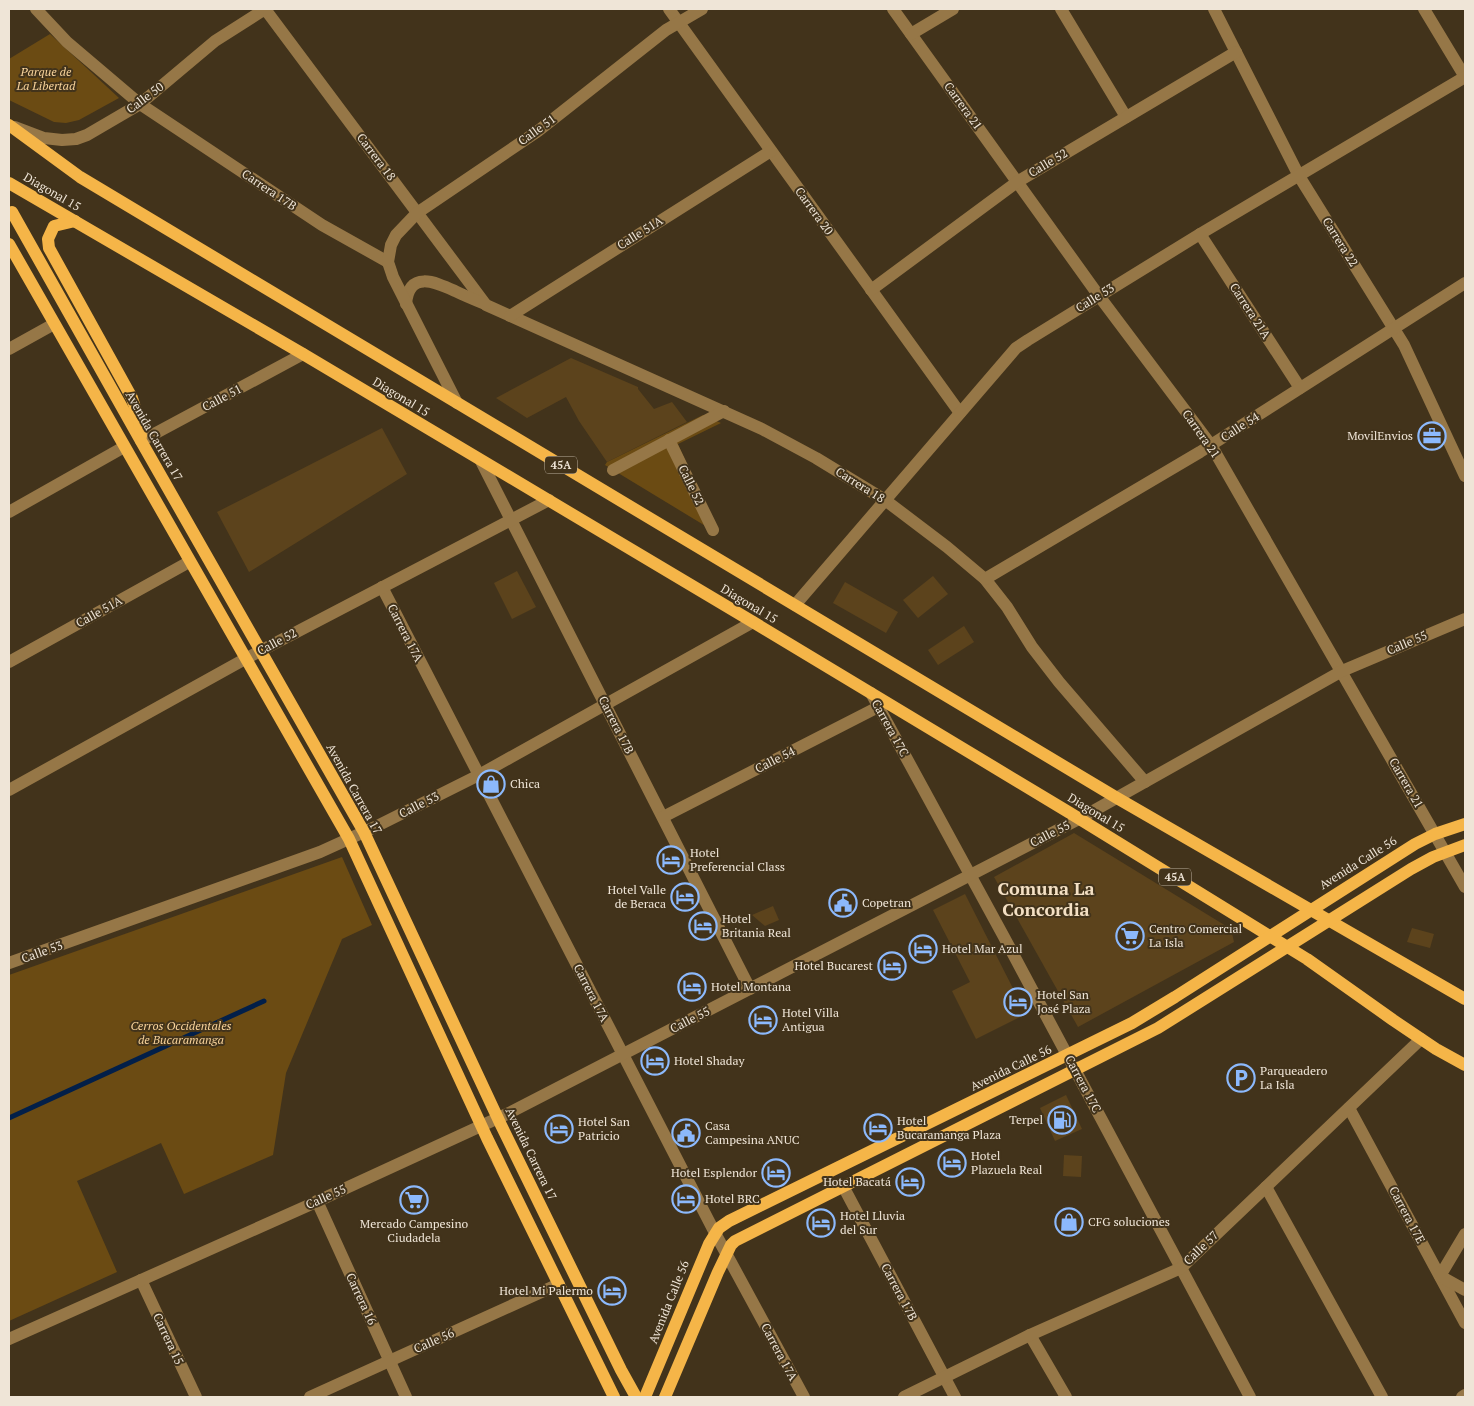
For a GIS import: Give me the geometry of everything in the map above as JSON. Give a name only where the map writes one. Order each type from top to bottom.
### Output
[{"type":"main road","name":"Diagonal 15","points":[[9,125],[80,177],[1117,798],[1465,998]]},
{"type":"main road","name":"Diagonal 15","points":[[9,183],[303,354],[871,693],[883,705],[1079,819],[1287,946],[1421,1039],[1465,1066]]},
{"type":"main road","name":"Avenida Carrera 17","points":[[12,212],[364,832],[498,1118],[636,1397]]},
{"type":"main road","points":[[75,221],[54,226],[48,238],[49,248],[132,398],[139,420],[141,441]]},
{"type":"main road","points":[[9,244],[349,839],[481,1126],[614,1397]]},
{"type":"main road","name":"Avenida Calle 56","points":[[645,1397],[704,1252],[719,1228],[729,1221],[1068,1055],[1151,1012],[1415,844],[1435,834],[1465,824]]},
{"type":"main road","points":[[665,1397],[726,1254],[731,1245],[741,1237],[1158,1028],[1411,869],[1445,852],[1465,845]]},
{"type":"street","name":"Carrera 17B","points":[[36,9],[67,42],[140,104],[322,225],[388,262]]},
{"type":"street","name":"Calle 50","points":[[9,125],[44,138],[62,140],[76,139],[87,135],[140,104],[215,41],[265,9]]},
{"type":"street","name":"Carrera 18","points":[[265,9],[486,305]]},
{"type":"street","name":"Carrera 20","points":[[669,9],[960,413]]},
{"type":"street","name":"Calle 51","points":[[388,262],[391,245],[396,235],[417,213],[538,131],[650,42],[678,22],[702,9]]},
{"type":"street","name":"Carrera 21","points":[[892,9],[1210,446],[1342,671],[1465,887]]},
{"type":"street","points":[[911,34],[954,9]]},
{"type":"street","points":[[1061,9],[1126,117]]},
{"type":"street","name":"Carrera 22","points":[[1214,9],[1299,176],[1411,358],[1465,476]]},
{"type":"street","points":[[1424,9],[1465,77]]},
{"type":"street","name":"Calle 52","points":[[871,290],[1017,182],[1236,52]]},
{"type":"street","name":"Calle 53","points":[[795,605],[1016,348],[1200,234],[1465,77]]},
{"type":"street","name":"Calle 51A","points":[[510,316],[771,151]]},
{"type":"street","name":"Carrera 21A","points":[[1200,234],[1300,388]]},
{"type":"street","points":[[388,262],[392,277],[457,403]]},
{"type":"street","name":"Carrera 18","points":[[406,304],[407,293],[412,286],[422,281],[433,282],[762,429],[816,458],[885,500],[947,547],[985,579],[1032,647],[1059,682],[1145,782]]},
{"type":"street","name":"Calle 54","points":[[985,579],[1210,446],[1465,283]]},
{"type":"street","points":[[9,349],[54,324]]},
{"type":"street","name":"Calle 51","points":[[141,441],[303,354]]},
{"type":"street","points":[[613,470],[724,411]]},
{"type":"street","name":"Calle 52","points":[[669,440],[712,530]]},
{"type":"street","points":[[9,512],[124,447]]},
{"type":"street","name":"Carrera 17B","points":[[481,460],[750,989]]},
{"type":"street","name":"Calle 52","points":[[9,790],[245,658],[548,500]]},
{"type":"street","name":"Calle 51A","points":[[9,662],[189,562]]},
{"type":"street","name":"Carrera 17A","points":[[382,587],[715,1233],[804,1397]]},
{"type":"street","name":"Calle 55","points":[[9,1339],[498,1118],[1079,819],[1342,671],[1465,619]]},
{"type":"street","name":"Calle 53","points":[[9,964],[320,852],[349,839],[479,775],[753,622]]},
{"type":"street","name":"Calle 54","points":[[663,817],[883,705]]},
{"type":"street","name":"Carrera 17C","points":[[883,705],[970,875],[1250,1397]]},
{"type":"street","name":"Calle 57","points":[[904,1397],[1030,1335],[1180,1268],[1421,1039]]},
{"type":"street","name":"Carrera 17E","points":[[1349,1108],[1465,1323]]},
{"type":"street","name":"Carrera 17B","points":[[843,1186],[955,1397]]},
{"type":"street","points":[[1266,1187],[1382,1397]]},
{"type":"street","name":"Carrera 16","points":[[316,1201],[406,1397]]},
{"type":"street","points":[[1465,1234],[1440,1276],[1465,1290]]},
{"type":"street","name":"Carrera 15","points":[[140,1280],[196,1397]]},
{"type":"street","name":"Calle 56","points":[[310,1397],[559,1284]]},
{"type":"street","points":[[1030,1335],[1066,1397]]},
{"type":"green space","name":"Parque de La Libertad","points":[[50,34],[119,98],[79,120],[66,123],[54,122],[9,100],[9,59]]},
{"type":"green space","points":[[703,415],[721,423],[678,444],[717,533],[605,465],[607,462]]},
{"type":"green space","name":"Cerros Occidentales de Bucaramanga","points":[[342,857],[372,925],[342,939],[286,1073],[273,1155],[184,1194],[161,1143],[77,1181],[117,1272],[9,1321],[9,975]]},
{"type":"building","points":[[571,358],[638,387],[654,409],[672,402],[687,422],[607,462],[579,421],[566,397],[527,418],[496,398]]},
{"type":"building","points":[[382,428],[407,474],[249,572],[217,512]]},
{"type":"building","points":[[517,571],[536,607],[512,619],[494,583]]},
{"type":"building","points":[[933,576],[948,594],[918,618],[903,600]]},
{"type":"building","points":[[845,582],[898,612],[886,633],[833,603]]},
{"type":"building","points":[[964,626],[974,642],[938,665],[928,650]]},
{"type":"building","name":"Centro Comercial La Isla","points":[[1074,833],[1231,929],[1234,942],[1078,1027],[994,877]]},
{"type":"building","points":[[965,894],[1026,1014],[976,1039],[952,991],[970,982],[933,910]]},
{"type":"building","points":[[773,906],[779,920],[765,926],[752,915]]},
{"type":"building","points":[[1412,928],[1434,934],[1430,948],[1407,942]]},
{"type":"building","name":"Terpel","points":[[1066,1095],[1082,1129],[1055,1141],[1040,1108]]},
{"type":"building","points":[[1064,1155],[1082,1156],[1081,1177],[1063,1176]]},
{"type":"waterway","points":[[9,1118],[264,1001]]},
{"type":"place","name":"MovilEnvios","points":[[1432,436]]},
{"type":"place","name":"Chica","points":[[491,784]]},
{"type":"place","name":"Hotel Preferencial Class","points":[[671,860]]},
{"type":"place","name":"Hotel Valle de Beraca","points":[[685,897]]},
{"type":"place","name":"Copetran","points":[[843,903]]},
{"type":"place","name":"Hotel Britania Real","points":[[703,926]]},
{"type":"place","name":"Centro Comercial La Isla","points":[[1130,936]]},
{"type":"place","name":"Hotel Mar Azul","points":[[923,949]]},
{"type":"place","name":"Hotel Bucarest","points":[[892,966]]},
{"type":"place","name":"Hotel Montana","points":[[692,987]]},
{"type":"place","name":"Hotel San José Plaza","points":[[1018,1002]]},
{"type":"place","name":"Hotel Villa Antigua","points":[[763,1020]]},
{"type":"place","name":"Hotel Shaday","points":[[655,1061]]},
{"type":"place","name":"Parqueadero La Isla","points":[[1241,1078]]},
{"type":"place","name":"Terpel","points":[[1062,1120]]},
{"type":"place","name":"Hotel Bucaramanga Plaza","points":[[878,1128]]},
{"type":"place","name":"Hotel San Patricio","points":[[559,1129]]},
{"type":"place","name":"Casa Campesina ANUC","points":[[686,1133]]},
{"type":"place","name":"Hotel Plazuela Real","points":[[952,1163]]},
{"type":"place","name":"Hotel Esplendor","points":[[776,1173]]},
{"type":"place","name":"Hotel Bacatá","points":[[910,1182]]},
{"type":"place","name":"Hotel BRC","points":[[686,1199]]},
{"type":"place","name":"Mercado Campesino Ciudadela","points":[[414,1200]]},
{"type":"place","name":"CFG soluciones","points":[[1069,1222]]},
{"type":"place","name":"Hotel Lluvia del Sur","points":[[821,1223]]},
{"type":"place","name":"Hotel Mi Palermo","points":[[612,1291]]},
{"type":"district","name":"Comuna La Concordia","points":[[1046,900]]}]
